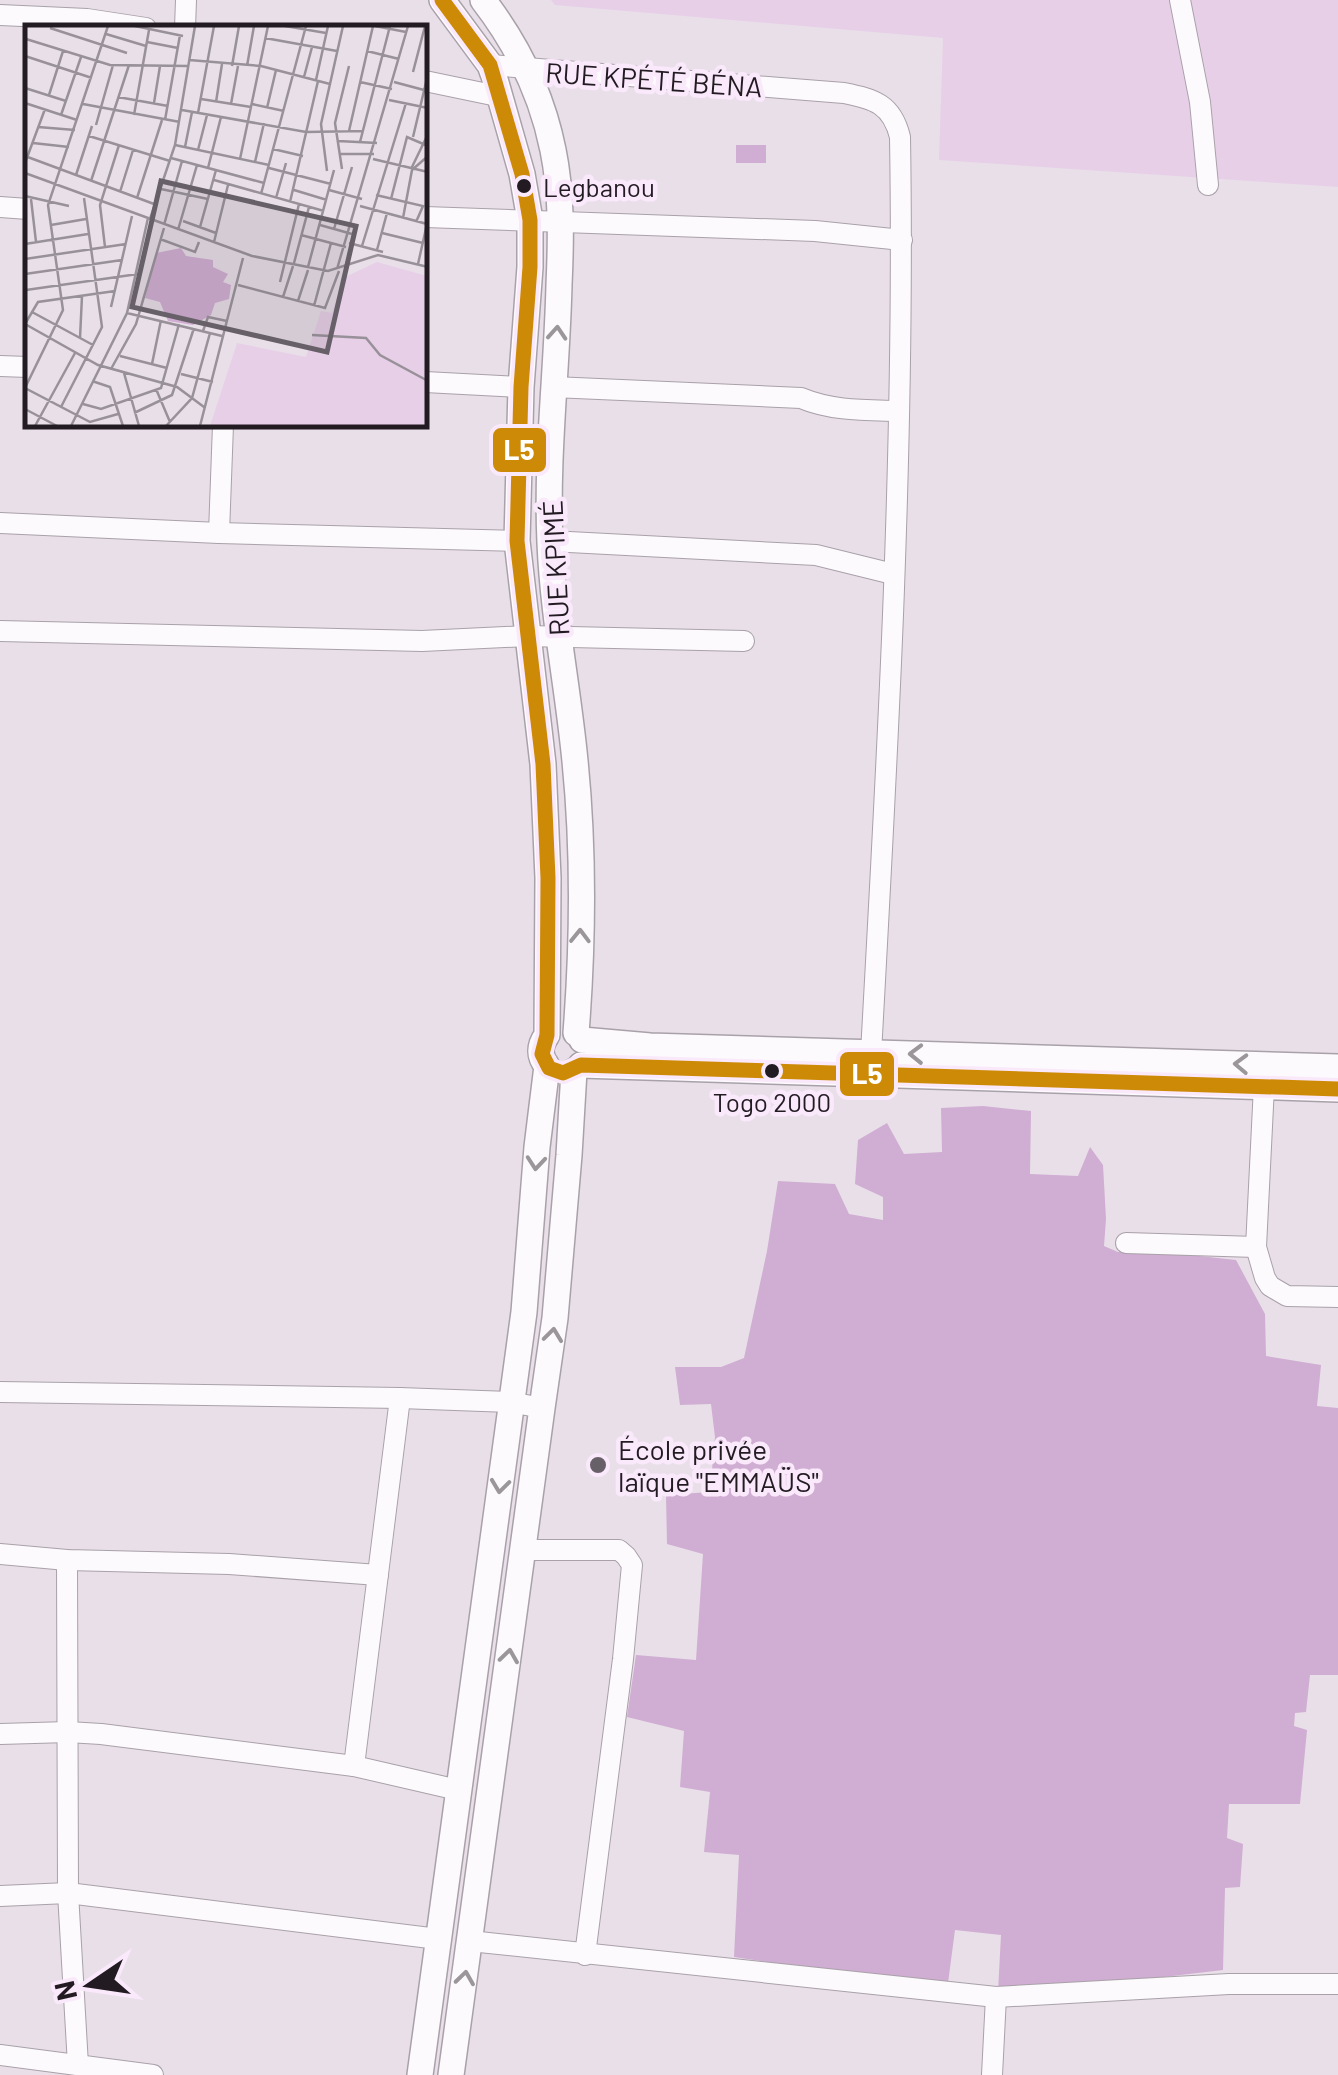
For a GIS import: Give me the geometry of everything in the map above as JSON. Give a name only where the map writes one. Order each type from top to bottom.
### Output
[{"type":"main road","points":[[442,0],[490,65],[522,174],[530,220],[517,541],[543,764],[548,878],[547,1036],[541,1048],[547,1066],[560,1073],[578,1052],[660,1046],[1338,1067]]},
{"type":"main road","name":"RUE KPIMÉ","points":[[451,2075],[551,1358],[578,1052],[580,976],[580,825],[557,636],[550,541],[562,221],[554,152],[545,116],[527,70],[483,0]]},
{"type":"main road","points":[[547,1036],[561,1029],[578,1052]]},
{"type":"main road","points":[[578,1052],[1338,1088]]},
{"type":"main road","points":[[420,2075],[524,1312],[547,1066]]},
{"type":"street","points":[[185,25],[186,0]]},
{"type":"street","points":[[1180,0],[1200,102],[1208,185]]},
{"type":"street","points":[[0,15],[86,24]]},
{"type":"street","name":"RUE KPÉTÉ BÉNA","points":[[490,65],[844,93],[880,104],[893,114],[900,137],[902,240]]},
{"type":"street","points":[[428,82],[502,97]]},
{"type":"street","points":[[0,207],[25,209]]},
{"type":"street","points":[[428,217],[815,231],[902,240],[888,751],[871,1053]]},
{"type":"street","points":[[0,366],[25,367]]},
{"type":"street","points":[[428,382],[521,387]]},
{"type":"street","points":[[553,386],[801,398],[835,408],[898,412]]},
{"type":"street","points":[[219,533],[222,428]]},
{"type":"street","points":[[0,523],[517,541]]},
{"type":"street","points":[[550,541],[816,555],[893,574]]},
{"type":"street","points":[[0,631],[422,641],[557,636],[744,641]]},
{"type":"street","points":[[1264,1086],[1256,1247],[1265,1278],[1287,1296],[1338,1297]]},
{"type":"street","points":[[1126,1244],[1256,1247]]},
{"type":"street","points":[[0,1392],[400,1398],[510,1402],[542,1408]]},
{"type":"street","points":[[354,1766],[400,1398]]},
{"type":"street","points":[[524,1550],[618,1550],[632,1565],[624,1659],[585,1955]]},
{"type":"street","points":[[0,1554],[378,1575]]},
{"type":"street","points":[[68,1560],[68,1893],[78,2064]]},
{"type":"street","points":[[0,1734],[68,1732],[354,1766],[458,1790]]},
{"type":"street","points":[[0,1896],[68,1893],[438,1939]]},
{"type":"street","points":[[470,1942],[996,1997],[1229,1984],[1338,1984]]},
{"type":"street","points":[[992,2075],[996,1997]]},
{"type":"street","points":[[0,2055],[153,2075]]},
{"type":"shaded area","points":[[551,0],[1338,0],[1338,187],[939,160],[943,38],[555,5]]},
{"type":"shaded area","points":[[736,145],[766,145],[766,163],[736,163]]},
{"type":"shaded area","points":[[983,1106],[1031,1111],[1030,1174],[1078,1176],[1090,1147],[1103,1165],[1104,1246],[1118,1252],[1236,1260],[1265,1314],[1266,1356],[1321,1365],[1317,1406],[1338,1408],[1338,1675],[1310,1675],[1306,1712],[1295,1713],[1294,1726],[1307,1730],[1300,1804],[1229,1804],[1227,1838],[1243,1844],[1240,1887],[1225,1888],[1223,1970],[998,1992],[1001,1935],[955,1930],[948,1983],[734,1957],[739,1855],[704,1852],[710,1792],[680,1787],[684,1731],[627,1717],[636,1655],[696,1660],[703,1554],[667,1544],[666,1495],[710,1492],[715,1437],[711,1404],[680,1405],[675,1367],[721,1367],[744,1358],[778,1181],[835,1184],[849,1214],[883,1220],[883,1197],[855,1184],[858,1140],[887,1123],[904,1154],[942,1152],[941,1108]]},
{"type":"transit line","name":"L5","points":[[442,0],[490,65],[522,174],[530,220],[517,541],[543,764],[548,878],[547,1035],[542,1054],[549,1068],[563,1073],[581,1065],[1338,1089]]},
{"type":"place","name":"Legbanou","points":[[524,186]]},
{"type":"place","name":"Togo 2000","points":[[772,1071]]},
{"type":"place","name":"École privée laïque \"EMMAÜS\"","points":[[598,1465]]}]
